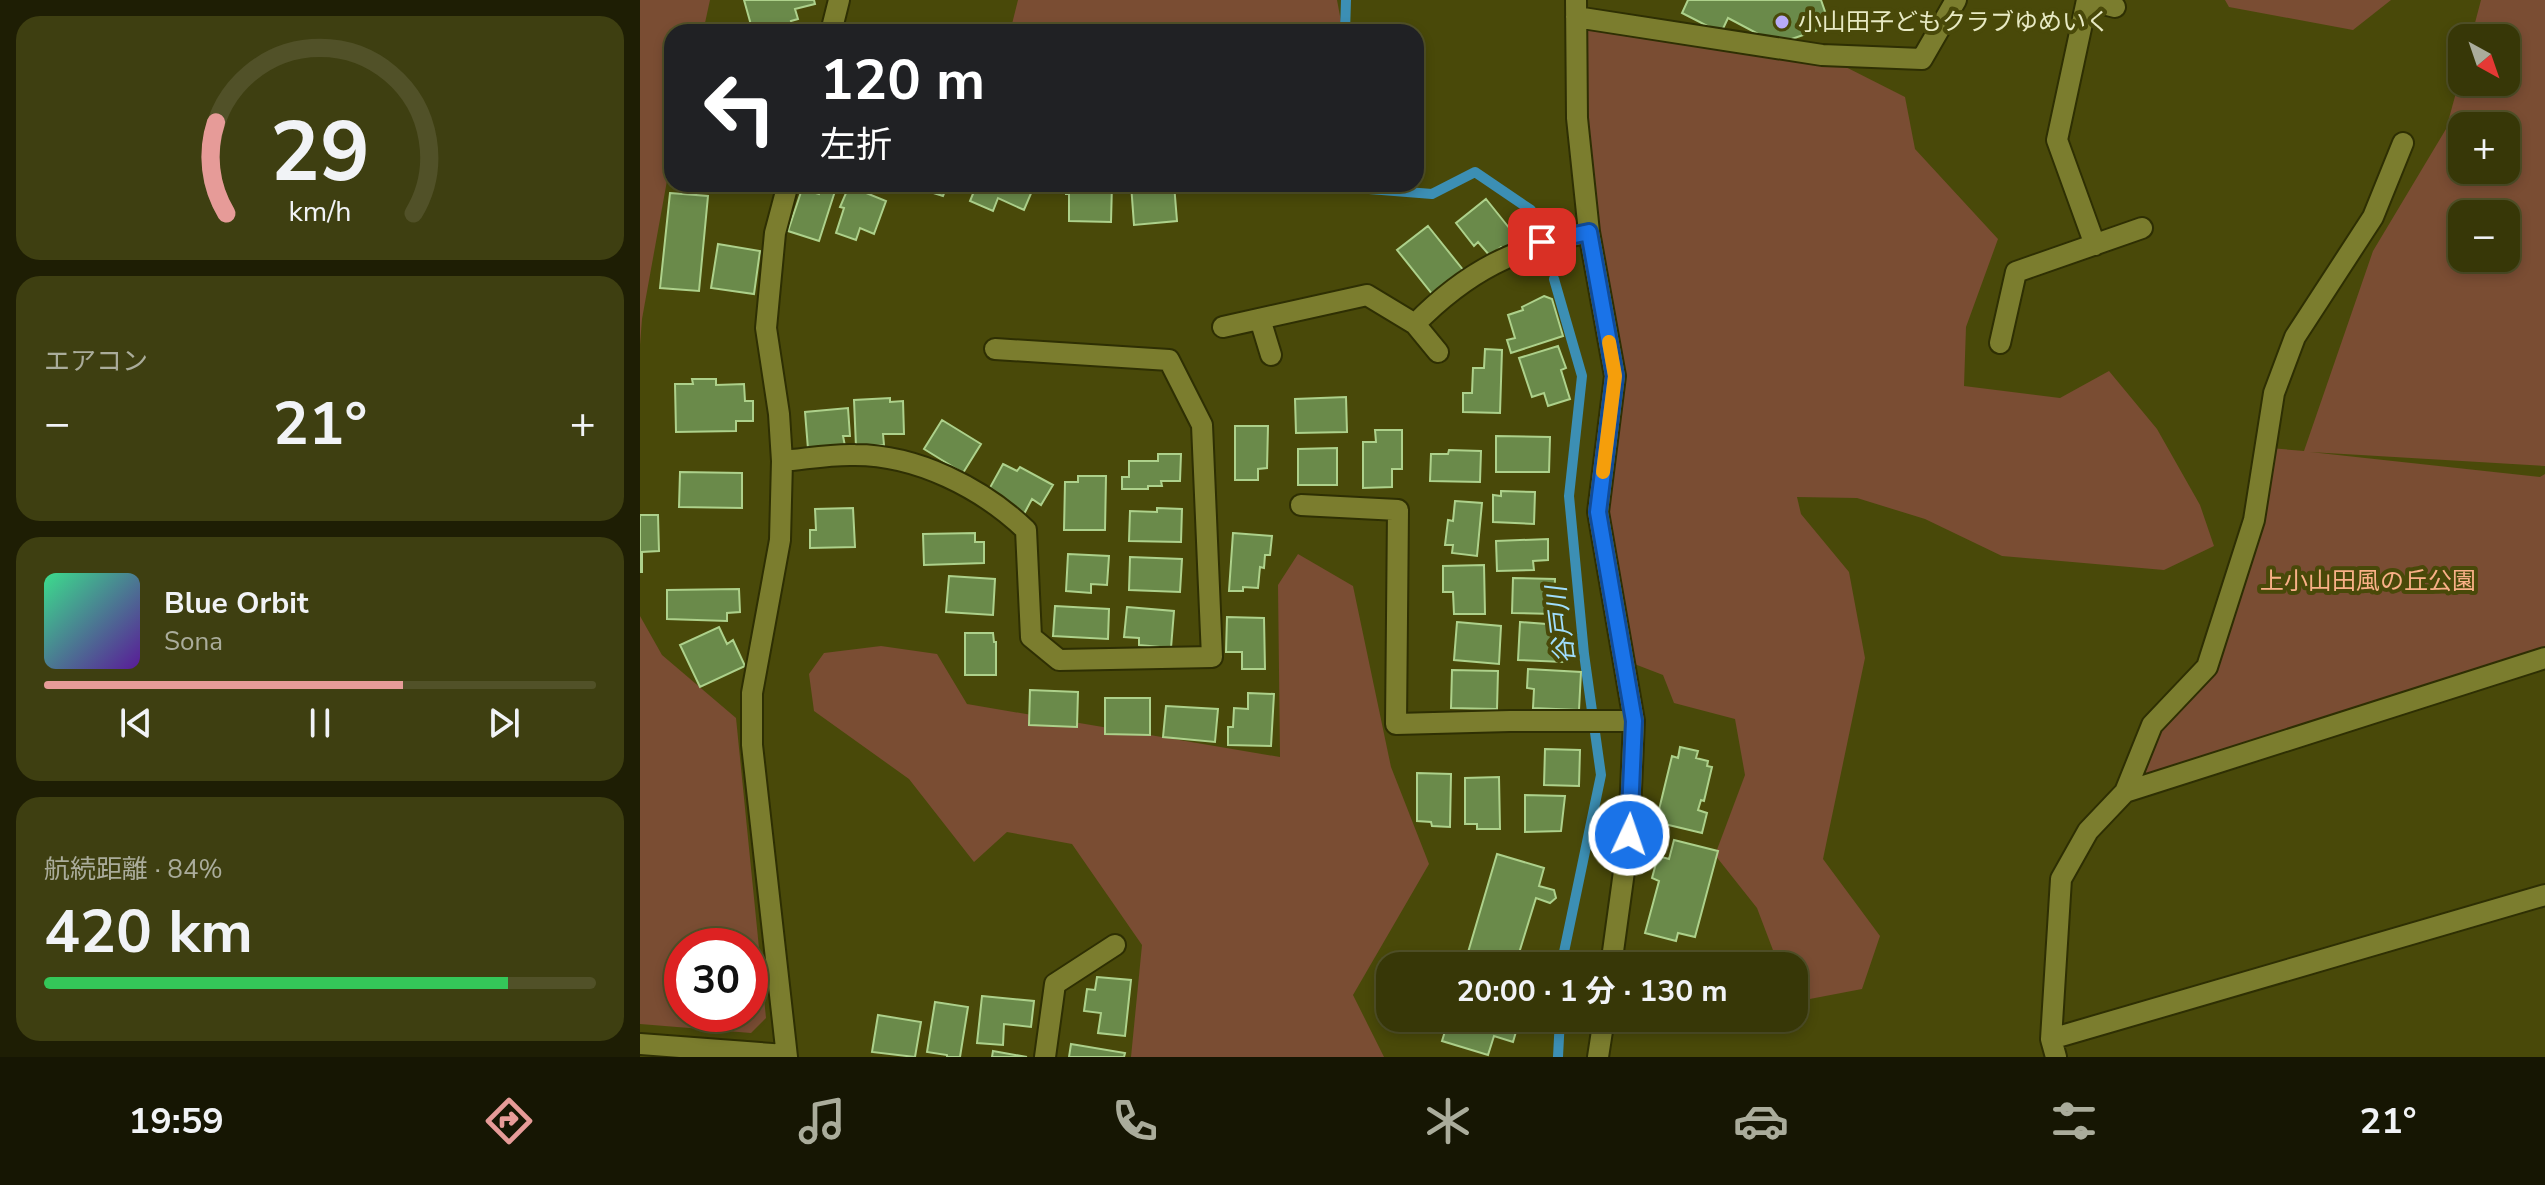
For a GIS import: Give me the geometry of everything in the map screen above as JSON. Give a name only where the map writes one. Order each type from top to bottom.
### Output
[{"type":"street","points":[[833,24],[839,0]]},
{"type":"street","points":[[1613,952],[1629,835],[1626,721],[1598,512],[1615,376],[1589,232],[1577,118],[1576,8],[1822,55],[1922,59],[1956,0]]},
{"type":"street","points":[[2095,245],[2057,140],[2087,0],[2115,7]]},
{"type":"street","points":[[2403,143],[2373,217],[2295,337],[2274,393],[2254,520],[2207,667],[2152,725],[2125,792],[2088,831],[2061,879],[2053,1048],[2545,895]]},
{"type":"street","points":[[640,1044],[787,1056],[752,745],[752,693],[780,540],[782,461],[779,414],[766,328],[775,233],[786,192]]},
{"type":"street","points":[[2000,343],[2016,272],[2142,228]]},
{"type":"street","points":[[1415,324],[1436,302],[1485,266],[1542,242],[1589,232]]},
{"type":"street","points":[[1223,327],[1367,295],[1415,324],[1438,352]]},
{"type":"street","points":[[1260,319],[1271,355]]},
{"type":"street","points":[[782,461],[857,454],[919,464],[1000,506],[1026,530],[1031,637],[1059,660],[1212,657],[1202,425],[1169,360],[995,349]]},
{"type":"street","points":[[1301,505],[1398,510],[1396,724],[1626,721]]},
{"type":"street","points":[[2125,792],[2545,658]]},
{"type":"street","points":[[1045,1057],[1055,984],[1115,945]]},
{"type":"street","points":[[1598,1057],[1602,1032]]},
{"type":"green space","points":[[640,0],[710,0],[705,24],[664,24],[665,192],[640,345]]},
{"type":"green space","points":[[1018,0],[1337,0],[1342,24],[1012,24]]},
{"type":"green space","points":[[2225,0],[2391,0],[2353,30],[2229,7]]},
{"type":"green space","name":"上小山田風の丘公園","points":[[2481,0],[2545,0],[2545,466],[2310,452],[2540,477],[2545,474],[2545,654],[2133,785],[2159,729],[2209,677],[2270,448],[2304,451],[2373,251],[2448,122],[2448,184],[2520,184],[2520,112],[2451,112],[2455,96],[2520,96],[2520,24],[2475,24]]},
{"type":"green space","points":[[1576,17],[1822,55],[1905,97],[1915,149],[1998,239],[1966,327],[1964,386],[2060,398],[2109,371],[2157,429],[2200,505],[2214,546],[2164,570],[2002,556],[1925,519],[1857,498],[1797,497],[1801,514],[1849,572],[1865,658],[1823,859],[1880,936],[1862,989],[1808,999],[1808,952],[1774,952],[1757,908],[1715,855],[1745,775],[1735,719],[1674,703],[1663,675],[1624,660],[1598,512],[1615,376],[1589,232]]},
{"type":"green space","points":[[1298,554],[1353,586],[1391,767],[1429,864],[1353,995],[1384,1057],[1131,1057],[1142,945],[1072,844],[1007,832],[974,862],[909,779],[814,711],[809,674],[824,653],[881,646],[937,654],[967,704],[1280,757],[1278,585]]},
{"type":"green space","points":[[640,616],[662,655],[736,718],[757,928],[664,928],[664,1026],[640,1024]]},
{"type":"building","points":[[744,0],[814,0],[815,4],[795,9],[798,19],[791,21],[792,24],[751,24]]},
{"type":"building","name":"小山田子どもクラブゆめいく","points":[[1688,0],[1821,0],[1830,26],[1777,44],[1728,18],[1721,33],[1682,13]]},
{"type":"building","points":[[801,192],[835,192],[819,241],[788,231]]},
{"type":"building","points":[[846,192],[864,192],[886,201],[874,234],[860,228],[856,240],[836,233],[844,208],[840,207]]},
{"type":"building","points":[[974,192],[1032,192],[1024,210],[998,198],[993,211],[970,201]]},
{"type":"building","points":[[1112,192],[1111,222],[1069,221],[1069,194],[1066,194]]},
{"type":"building","points":[[1132,192],[1175,192],[1177,221],[1134,225]]},
{"type":"building","points":[[670,193],[708,196],[699,291],[660,288]]},
{"type":"building","points":[[1486,199],[1518,239],[1490,256],[1478,242],[1474,246],[1456,223]]},
{"type":"building","points":[[1428,226],[1464,271],[1433,295],[1397,250]]},
{"type":"building","points":[[718,244],[760,251],[754,294],[711,288]]},
{"type":"building","points":[[1544,296],[1552,299],[1563,336],[1511,353],[1507,340],[1515,338],[1508,315],[1523,310],[1522,307]]},
{"type":"building","points":[[1558,346],[1566,368],[1561,370],[1570,399],[1548,406],[1544,393],[1532,397],[1519,358]]},
{"type":"building","points":[[1485,349],[1502,350],[1500,413],[1463,412],[1463,393],[1472,393],[1473,368],[1484,368]]},
{"type":"building","points":[[692,379],[716,379],[716,385],[744,384],[745,401],[753,401],[753,421],[736,421],[736,431],[676,432],[675,384],[693,384]]},
{"type":"building","points":[[1346,397],[1347,432],[1296,433],[1295,399]]},
{"type":"building","points":[[890,398],[890,402],[903,401],[904,434],[883,434],[884,445],[856,447],[854,400]]},
{"type":"building","points":[[848,408],[850,436],[843,436],[845,446],[808,449],[805,412]]},
{"type":"building","points":[[942,420],[981,444],[963,473],[924,449]]},
{"type":"building","points":[[1235,426],[1268,426],[1267,468],[1258,469],[1258,480],[1235,480]]},
{"type":"building","points":[[1375,430],[1402,430],[1402,469],[1392,469],[1392,487],[1363,488],[1363,442],[1376,442]]},
{"type":"building","points":[[1496,436],[1550,437],[1549,472],[1496,472]]},
{"type":"building","points":[[1337,448],[1337,485],[1298,485],[1298,449]]},
{"type":"building","points":[[1449,450],[1481,451],[1480,482],[1430,481],[1431,454],[1448,454]]},
{"type":"building","points":[[1158,454],[1181,454],[1180,481],[1161,481],[1162,486],[1148,486],[1148,489],[1122,489],[1122,477],[1129,477],[1129,461],[1158,461]]},
{"type":"building","points":[[1003,464],[1017,471],[1020,467],[1053,485],[1041,505],[1032,499],[1024,514],[987,493]]},
{"type":"building","points":[[680,472],[742,473],[742,508],[679,507]]},
{"type":"building","points":[[1078,476],[1106,476],[1105,530],[1064,530],[1065,482],[1078,482]]},
{"type":"building","points":[[1501,491],[1535,492],[1534,524],[1493,522],[1493,495],[1501,496]]},
{"type":"building","points":[[1455,501],[1482,503],[1477,556],[1452,553],[1453,545],[1445,545],[1448,520],[1453,521]]},
{"type":"building","points":[[853,508],[855,547],[810,548],[810,530],[816,530],[815,509]]},
{"type":"building","points":[[1157,508],[1182,509],[1181,542],[1129,541],[1130,511],[1157,512]]},
{"type":"building","points":[[640,515],[658,515],[659,551],[642,552],[642,572],[640,572]]},
{"type":"building","points":[[975,533],[975,542],[984,542],[984,563],[924,565],[923,534]]},
{"type":"building","points":[[1233,533],[1272,536],[1270,555],[1265,555],[1264,568],[1260,567],[1258,588],[1243,587],[1243,591],[1229,591]]},
{"type":"building","points":[[1548,539],[1548,560],[1533,561],[1534,570],[1497,571],[1496,541]]},
{"type":"building","points":[[1068,554],[1109,556],[1107,585],[1091,584],[1091,593],[1066,591]]},
{"type":"building","points":[[1130,557],[1182,559],[1180,592],[1129,590]]},
{"type":"building","points":[[1484,565],[1485,614],[1454,614],[1453,592],[1443,592],[1443,566]]},
{"type":"building","points":[[949,576],[995,579],[993,615],[946,612]]},
{"type":"building","points":[[1513,578],[1555,579],[1554,614],[1512,613]]},
{"type":"building","points":[[739,589],[740,612],[727,613],[727,621],[667,619],[667,590]]},
{"type":"building","points":[[1055,606],[1109,609],[1108,639],[1053,636]]},
{"type":"building","points":[[1127,607],[1174,611],[1171,648],[1139,645],[1139,638],[1124,637]]},
{"type":"building","points":[[1227,617],[1264,618],[1265,669],[1242,669],[1242,652],[1226,652]]},
{"type":"building","points":[[1457,622],[1501,626],[1499,664],[1454,660]]},
{"type":"building","points":[[1520,622],[1560,625],[1560,634],[1564,634],[1563,662],[1518,660]]},
{"type":"building","points":[[719,627],[727,644],[733,640],[745,666],[700,687],[680,645]]},
{"type":"building","points":[[965,633],[993,633],[996,675],[965,675]]},
{"type":"building","points":[[1528,669],[1581,672],[1579,710],[1533,708],[1534,689],[1527,688]]},
{"type":"building","points":[[1452,670],[1498,671],[1497,709],[1451,708]]},
{"type":"building","points":[[1030,690],[1078,692],[1077,727],[1029,725]]},
{"type":"building","points":[[1248,693],[1274,694],[1271,746],[1228,745],[1228,727],[1233,727],[1234,708],[1248,709]]},
{"type":"building","points":[[1105,698],[1150,698],[1150,735],[1105,734]]},
{"type":"building","points":[[1166,706],[1218,709],[1215,742],[1163,737]]},
{"type":"building","points":[[1680,747],[1698,751],[1696,758],[1708,761],[1707,766],[1712,767],[1704,801],[1701,800],[1698,810],[1707,813],[1702,833],[1656,822],[1672,756],[1678,758]]},
{"type":"building","points":[[1545,749],[1580,750],[1579,786],[1544,785]]},
{"type":"building","points":[[1417,773],[1451,774],[1450,827],[1417,821]]},
{"type":"building","points":[[1499,777],[1500,829],[1477,829],[1477,824],[1465,824],[1465,778]]},
{"type":"building","points":[[1525,795],[1565,796],[1561,831],[1525,832]]},
{"type":"building","points":[[1674,840],[1718,851],[1695,937],[1678,933],[1676,941],[1645,933],[1659,881],[1652,878],[1658,856],[1669,859]]},
{"type":"building","points":[[1497,854],[1544,868],[1539,886],[1554,890],[1556,898],[1550,903],[1536,898],[1519,952],[1468,952]]},
{"type":"building","points":[[1097,977],[1131,980],[1125,1036],[1098,1033],[1101,1013],[1084,1011],[1087,989],[1095,990]]},
{"type":"building","points":[[982,996],[1034,1001],[1031,1027],[1004,1024],[1003,1045],[977,1043]]},
{"type":"building","points":[[935,1002],[968,1007],[960,1057],[927,1052]]},
{"type":"building","points":[[878,1015],[921,1022],[915,1057],[872,1052]]},
{"type":"building","points":[[1445,1032],[1516,1032],[1513,1042],[1494,1036],[1488,1055],[1442,1041]]},
{"type":"building","points":[[1071,1044],[1125,1053],[1124,1057],[1069,1057]]},
{"type":"building","points":[[993,1051],[1027,1057],[992,1057]]},
{"type":"waterway","name":"谷戸川","points":[[1345,24],[1346,0]]},
{"type":"waterway","name":"谷戸川","points":[[1407,192],[1432,194],[1475,172],[1531,210]]},
{"type":"waterway","name":"谷戸川","points":[[1554,279],[1582,376],[1569,496],[1584,654],[1601,775],[1564,952]]},
{"type":"waterway","name":"谷戸川","points":[[1558,1057],[1559,1032]]},
{"type":"slow traffic","points":[[1603,472],[1615,376],[1609,342]]},
{"type":"place","name":"小山田子どもクラブゆめいく","points":[[1782,22]]},
{"type":"route","points":[[1542,242],[1589,232],[1615,376],[1598,512],[1634,721],[1629,835]]}]
